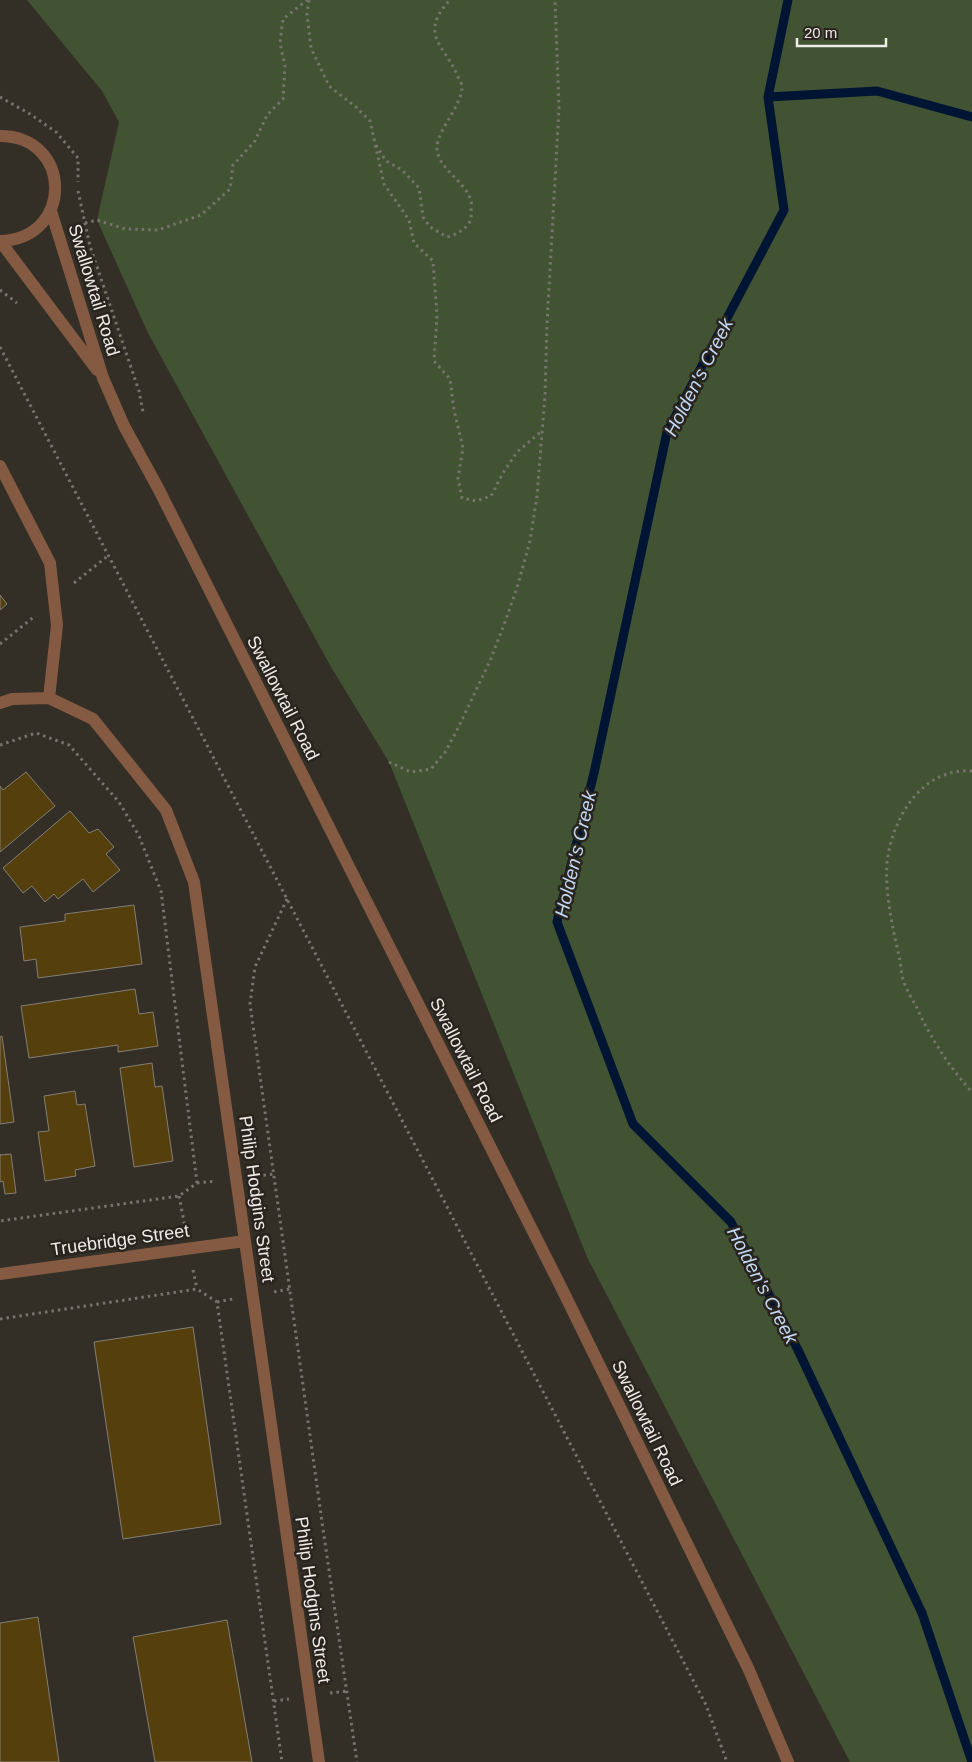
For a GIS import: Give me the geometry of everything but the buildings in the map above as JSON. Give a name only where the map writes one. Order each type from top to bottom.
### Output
[{"type":"street","name":"Swallowtail Road","points":[[0,136],[9,136],[28,142],[36,147],[49,162],[53,172],[56,191],[51,211],[44,222],[24,236],[0,241]]},
{"type":"street","name":"Swallowtail Road","points":[[51,211],[103,378],[124,426],[162,497],[561,1287],[749,1670],[788,1762]]},
{"type":"street","name":"Swallowtail Road","points":[[0,241],[103,378]]},
{"type":"street","points":[[0,466],[50,563],[57,625],[48,698]]},
{"type":"street","name":"Philip Hodgins Street","points":[[0,703],[12,698],[48,698],[93,719],[166,810],[194,882],[319,1762]]},
{"type":"street","name":"Truebridge Street","points":[[0,1274],[245,1241]]},
{"type":"path","points":[[308,0],[307,14],[311,48],[329,86],[356,107],[370,121],[384,184],[408,220],[414,243],[433,261],[437,316],[434,361],[450,379],[454,410],[463,448],[458,478],[462,498],[476,501],[491,496],[517,452],[542,431]]},
{"type":"path","points":[[84,223],[97,220],[124,229],[158,230],[201,215],[230,189],[233,165],[255,141],[267,115],[283,99],[286,66],[280,43],[282,19],[308,0]]},
{"type":"path","points":[[374,142],[386,161],[402,170],[419,188],[423,217],[430,227],[447,237],[463,230],[471,219],[471,201],[461,183],[448,171],[438,155],[437,145],[458,102],[462,87],[454,66],[437,43],[435,32],[436,21],[444,6],[450,0]]},
{"type":"path","points":[[389,762],[411,772],[430,769],[446,751],[490,661],[517,588],[530,541],[537,496],[547,366],[547,324],[559,108],[555,0]]},
{"type":"path","points":[[0,97],[56,132],[78,158],[78,191],[84,223],[139,391],[145,420]]},
{"type":"path","points":[[0,347],[706,1705],[726,1762]]},
{"type":"path","points":[[0,745],[36,733],[69,745],[119,802],[139,836],[161,892],[198,1183],[179,1196],[0,1221]]},
{"type":"path","points":[[972,772],[960,771],[938,777],[921,789],[906,806],[888,851],[887,880],[893,927],[904,982],[930,1036],[972,1092]]},
{"type":"path","points":[[287,899],[255,967],[250,1004],[322,1529],[357,1762]]},
{"type":"path","points":[[0,1319],[197,1289],[217,1302],[282,1762]]},
{"type":"green space","points":[[27,0],[972,0],[972,1762],[850,1762],[587,1257],[389,762],[331,667],[148,333],[97,220],[119,122],[102,91]]},
{"type":"waterway","name":"Holden's Creek","points":[[788,0],[768,97],[784,210],[667,432],[594,773],[557,922],[633,1124],[731,1222],[798,1350],[922,1613],[972,1762]]},
{"type":"waterway","points":[[768,97],[877,91],[972,117]]}]
